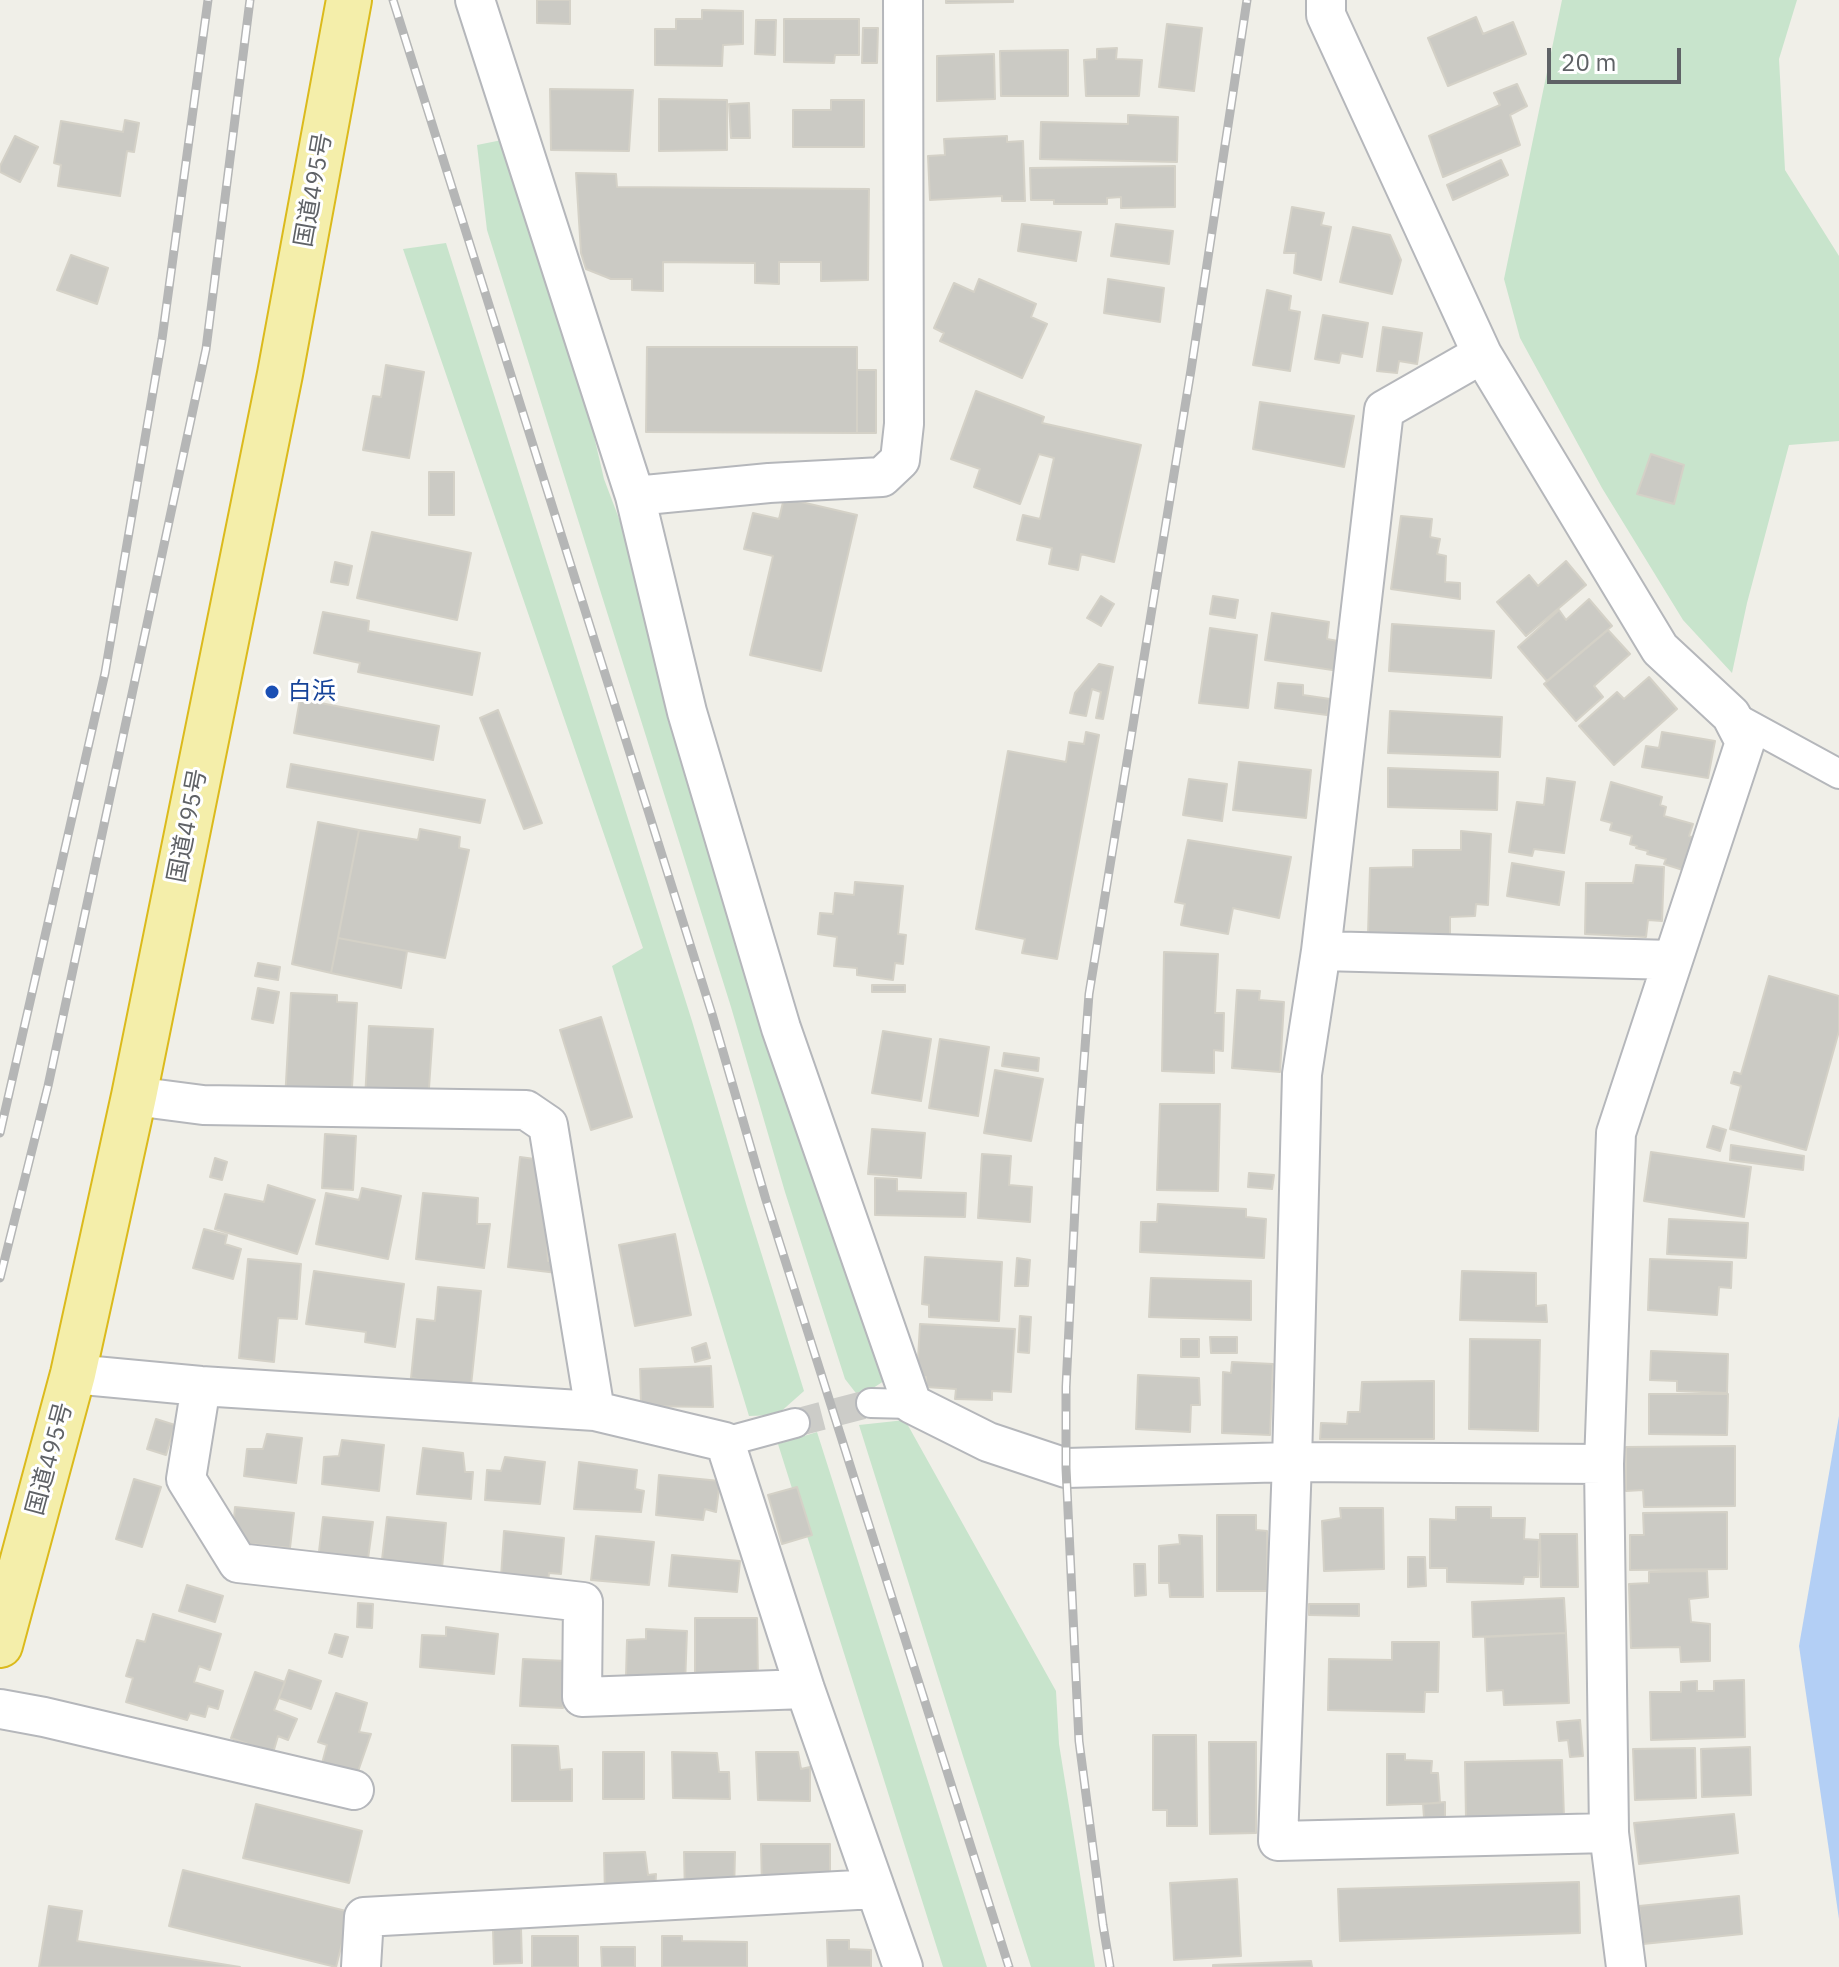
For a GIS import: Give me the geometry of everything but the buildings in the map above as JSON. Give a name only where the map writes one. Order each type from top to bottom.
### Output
[{"type":"highway","name":"国道495号","points":[[0,1645],[73,1374],[134,1096],[277,389],[349,0]]},
{"type":"street","points":[[475,0],[635,496],[687,712],[781,1028],[912,1404]]},
{"type":"street","points":[[635,496],[769,483],[882,477],[900,460],[904,424],[903,0]]},
{"type":"street","points":[[1326,0],[1326,15],[1482,354],[1660,649],[1731,715],[1839,774]]},
{"type":"street","points":[[1482,354],[1384,410],[1321,951],[1302,1074],[1278,1841],[1609,1833]]},
{"type":"street","points":[[1626,1967],[1609,1833],[1604,1464],[1616,1133],[1745,742],[1731,715]]},
{"type":"street","points":[[1321,951],[1673,960]]},
{"type":"street","points":[[134,1096],[203,1105],[526,1110],[548,1125],[595,1411]]},
{"type":"street","points":[[73,1374],[201,1386],[595,1411],[725,1442],[795,1423]]},
{"type":"street","points":[[201,1386],[186,1479],[238,1563],[583,1602],[582,1697],[805,1689]]},
{"type":"street","points":[[871,1403],[912,1404],[988,1442],[1066,1468],[1292,1462],[1604,1464]]},
{"type":"street","points":[[725,1442],[805,1689],[903,1967]]},
{"type":"street","points":[[0,1709],[354,1790]]},
{"type":"street","points":[[361,1967],[364,1917],[875,1889]]},
{"type":"green space","points":[[1562,0],[1797,0],[1779,59],[1785,170],[1839,256],[1839,441],[1789,445],[1747,603],[1732,673],[1683,620],[1602,488],[1520,338],[1504,279]]},
{"type":"green space","points":[[512,138],[584,393],[604,479],[632,553],[895,1374],[859,1397],[845,1379],[785,1192],[731,1007],[487,230],[477,145]]},
{"type":"green space","points":[[446,243],[692,1021],[804,1391],[777,1415],[749,1416],[612,966],[643,948],[403,249]]},
{"type":"green space","points":[[905,1420],[1056,1691],[1059,1744],[1095,1967],[1031,1967],[859,1425]]},
{"type":"green space","points":[[817,1432],[987,1967],[943,1967],[778,1444]]},
{"type":"water","points":[[1839,1416],[1839,1919],[1799,1646]]},
{"type":"tunnel","points":[[795,1423],[871,1403]]},
{"type":"railway","points":[[0,1133],[105,673],[162,339],[208,0]]},
{"type":"railway","points":[[0,1278],[48,1086],[206,349],[250,0]]},
{"type":"railway","points":[[393,0],[712,1014],[766,1200],[1009,1967]]},
{"type":"railway","points":[[1110,1967],[1079,1741],[1066,1468],[1066,1387],[1079,1128],[1089,994],[1191,370],[1247,0]]},
{"type":"place","name":"白浜","points":[[272,692]]}]
